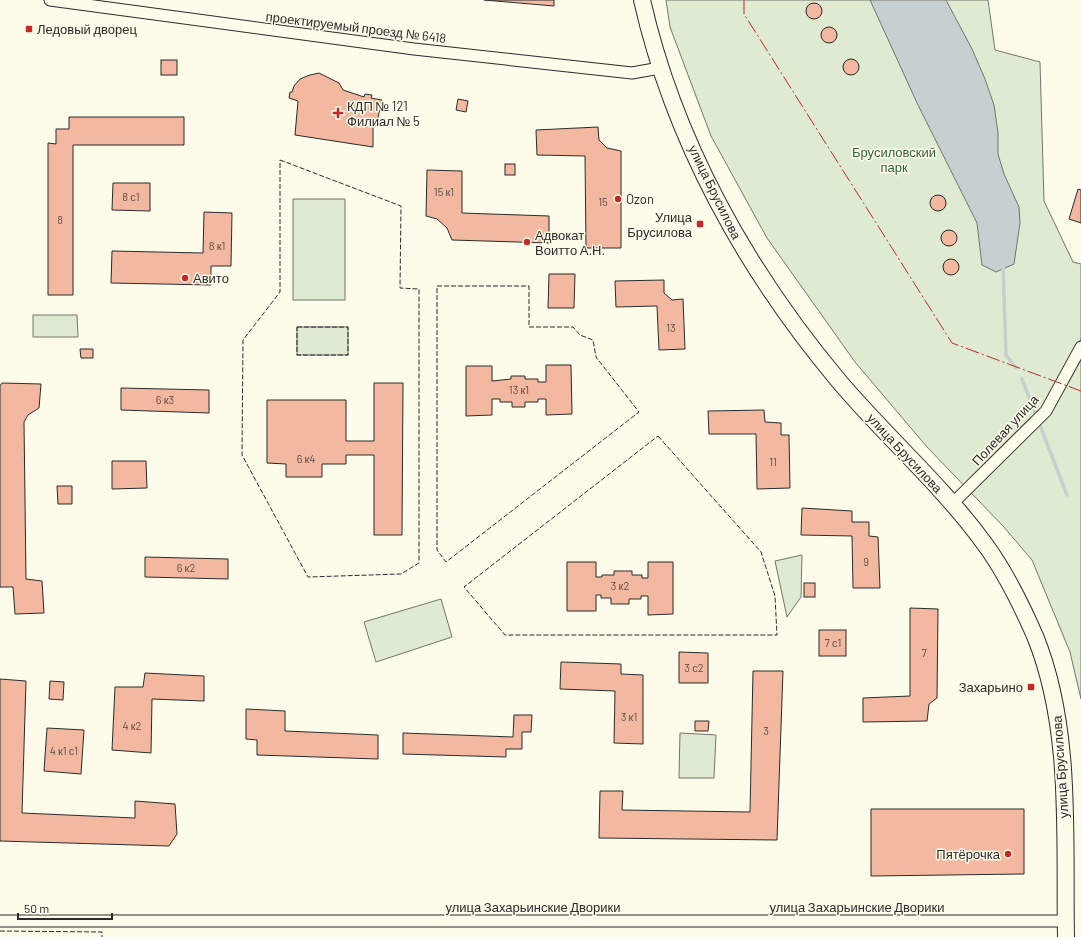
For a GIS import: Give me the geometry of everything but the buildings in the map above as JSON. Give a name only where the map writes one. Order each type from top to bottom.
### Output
[{"type":"street","name":"проектируемый проезд № 6418","points":[[50,0],[414,48],[632,73],[660,68]]},
{"type":"street","name":"улица Брусилова","points":[[642,0],[660,68],[705,177],[724,216],[770,293],[838,379],[952,504],[1000,566],[1020,603],[1036,639],[1047,673],[1060,741],[1066,937]]},
{"type":"street","name":"Полевая улица","points":[[952,504],[1046,411],[1081,347]]},
{"type":"street","name":"улица Захарьинские Дворики","points":[[0,921],[1066,921]]},
{"type":"green space","name":"Брусиловский парк","points":[[666,0],[988,0],[995,50],[1040,62],[1044,201],[1073,262],[1081,264],[1081,338],[1079,346],[1081,347],[1081,699],[1070,652],[1032,560],[1003,526],[927,447],[855,362],[767,238],[711,136],[670,27]]},
{"type":"green space","points":[[293,199],[345,199],[345,300],[293,300]]},
{"type":"green space","points":[[33,315],[77,315],[78,337],[33,337]]},
{"type":"green space","points":[[297,327],[348,327],[348,355],[297,355]]},
{"type":"green space","points":[[802,555],[801,597],[787,617],[775,561]]},
{"type":"green space","points":[[441,599],[452,637],[376,662],[364,622]]},
{"type":"green space","points":[[680,733],[716,735],[714,778],[679,778]]},
{"type":"shaded area","points":[[870,0],[946,0],[972,49],[994,105],[998,133],[998,154],[1004,174],[1019,207],[1020,223],[1014,264],[996,272],[982,265],[977,223],[918,105]]},
{"type":"waterway","points":[[1003,266],[1006,355],[1016,368]]},
{"type":"waterway","points":[[1022,379],[1067,495]]},
{"type":"fence","points":[[280,160],[401,206],[400,288],[419,289],[419,563],[401,574],[308,577],[242,455],[243,340],[280,292],[280,160]]},
{"type":"fence","points":[[437,286],[529,286],[529,327],[573,327],[580,335],[593,340],[596,357],[639,412],[446,562],[437,550],[437,286]]},
{"type":"fence","points":[[297,327],[348,327],[348,355],[297,355],[297,327]]},
{"type":"fence","points":[[658,436],[761,552],[775,596],[777,635],[505,635],[464,587],[658,436]]},
{"type":"fence","points":[[0,931],[102,932],[102,937]]},
{"type":"power","points":[[744,0],[744,14],[952,343],[1081,391]]},
{"type":"place","name":"Ледовый дворец","points":[[29,29]]},
{"type":"place","name":"КДП № 121 Филиал № 5","points":[[338,113]]},
{"type":"place","name":"Ozon","points":[[618,199]]},
{"type":"place","name":"Улица Брусилова","points":[[700,224]]},
{"type":"place","name":"Адвокат Воитто А.Н.","points":[[527,242]]},
{"type":"place","name":"Авито","points":[[185,278]]},
{"type":"place","name":"Захарьино","points":[[1031,687]]},
{"type":"place","name":"Пятёрочка","points":[[1008,854]]}]
